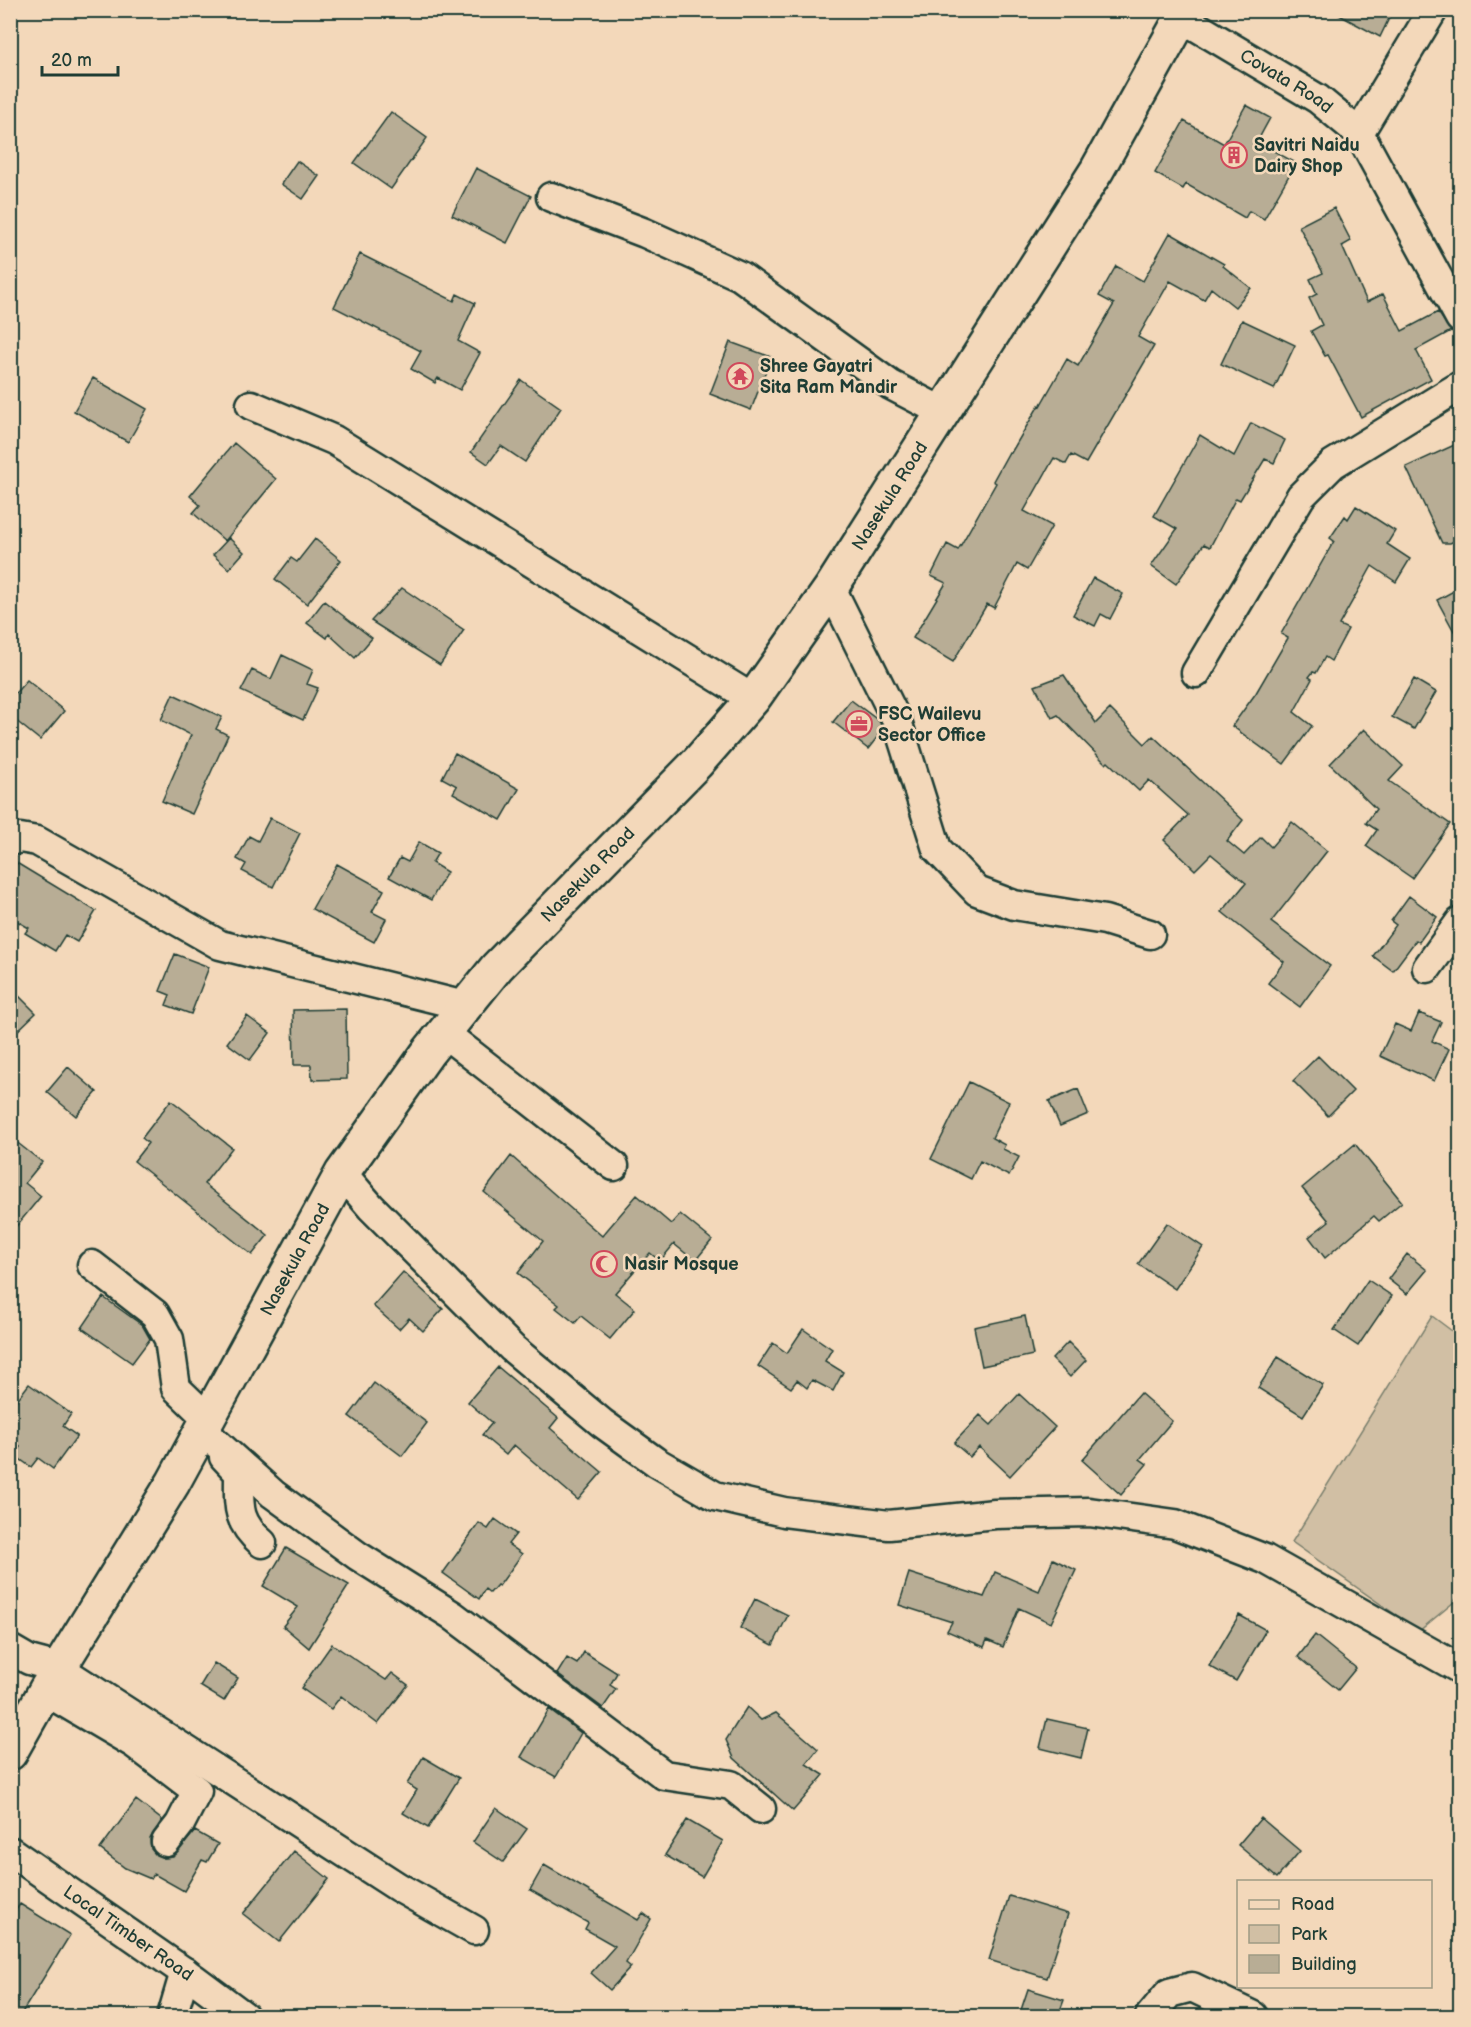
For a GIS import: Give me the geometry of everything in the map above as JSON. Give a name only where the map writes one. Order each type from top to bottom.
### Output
[{"type":"main road","name":"Nasekula Road","points":[[10,1753],[202,1430],[342,1173],[444,1033],[497,967],[697,763],[753,699],[831,588],[1097,170],[1184,14]]},
{"type":"street","points":[[1359,133],[1433,10]]},
{"type":"street","name":"Covata Road","points":[[1184,14],[1318,99],[1359,133],[1461,318]]},
{"type":"street","points":[[551,196],[645,233],[740,276],[891,385],[943,412]]},
{"type":"street","points":[[1196,673],[1301,496],[1333,464],[1461,386]]},
{"type":"street","points":[[251,405],[334,440],[753,699]]},
{"type":"street","points":[[831,588],[897,721],[937,849],[978,891],[1014,905],[1105,920],[1150,934]]},
{"type":"street","points":[[10,841],[20,838],[36,841],[220,945],[465,1006]]},
{"type":"street","points":[[1427,968],[1461,922]]},
{"type":"street","points":[[444,1033],[614,1166]]},
{"type":"street","points":[[342,1173],[371,1207],[512,1347],[611,1429],[656,1462],[715,1496],[784,1512],[889,1525],[995,1514],[1089,1512],[1175,1524],[1265,1559],[1461,1669]]},
{"type":"street","points":[[92,1265],[155,1314],[169,1339],[176,1388],[202,1430],[238,1473],[240,1512],[246,1530],[262,1544]]},
{"type":"street","points":[[202,1430],[273,1494],[358,1556],[452,1615],[664,1774],[731,1785],[761,1809]]},
{"type":"street","points":[[10,1649],[29,1660],[197,1791],[180,1824],[166,1842]]},
{"type":"street","points":[[52,1680],[474,1930]]},
{"type":"street","name":"Local Timber Road","points":[[10,1851],[185,1972],[244,2016]]},
{"type":"street","points":[[172,2016],[185,1972]]},
{"type":"street","points":[[1150,2016],[1169,1993],[1192,1987],[1253,2016]]},
{"type":"green space","points":[[1432,1316],[1460,1337],[1460,1592],[1454,1602],[1419,1631],[1292,1542]]},
{"type":"building","points":[[1330,10],[1393,10],[1380,37]]},
{"type":"building","points":[[1246,105],[1270,118],[1257,142],[1296,163],[1264,219],[1249,211],[1245,218],[1186,184],[1183,189],[1155,173],[1184,121],[1224,144]]},
{"type":"building","points":[[391,112],[427,138],[391,189],[354,163]]},
{"type":"building","points":[[297,161],[319,176],[303,199],[281,184]]},
{"type":"building","points":[[476,168],[531,196],[507,243],[452,215]]},
{"type":"building","points":[[1334,208],[1351,241],[1342,246],[1367,302],[1383,294],[1402,331],[1438,312],[1451,331],[1416,350],[1431,379],[1361,417],[1328,355],[1325,356],[1311,331],[1322,325],[1309,298],[1317,294],[1310,279],[1323,273],[1299,226]]},
{"type":"building","points":[[1170,233],[1224,264],[1223,266],[1251,288],[1235,307],[1211,288],[1204,300],[1170,281],[1138,337],[1154,346],[1086,463],[1071,455],[1066,464],[1054,458],[1024,511],[1052,526],[1027,570],[1017,564],[994,608],[987,604],[953,662],[913,638],[946,583],[931,576],[947,544],[958,550],[996,483],[993,481],[1009,452],[1011,453],[1067,359],[1078,366],[1114,304],[1099,296],[1116,266],[1143,281]]},
{"type":"building","points":[[360,254],[454,301],[457,294],[475,303],[458,341],[480,353],[460,390],[438,378],[435,383],[411,369],[421,351],[334,307]]},
{"type":"building","points":[[1242,320],[1295,345],[1274,389],[1221,364]]},
{"type":"building","name":"Shree Gayatri Sita Ram Mandir","points":[[730,342],[771,357],[751,410],[710,394]]},
{"type":"building","points":[[93,378],[147,409],[128,442],[74,411]]},
{"type":"building","points":[[521,380],[561,408],[525,462],[501,446],[488,464],[471,452]]},
{"type":"building","points":[[1251,423],[1285,440],[1274,463],[1265,459],[1240,500],[1236,498],[1210,547],[1204,544],[1176,584],[1151,566],[1177,529],[1154,516],[1200,435],[1234,456]]},
{"type":"building","points":[[1461,442],[1461,538],[1450,543],[1442,543],[1406,467]]},
{"type":"building","points":[[234,443],[276,479],[225,541],[193,513],[200,505],[190,496]]},
{"type":"building","points":[[1356,506],[1395,531],[1387,544],[1410,559],[1396,582],[1372,566],[1339,625],[1348,629],[1331,661],[1325,657],[1316,673],[1313,672],[1309,677],[1312,679],[1294,712],[1312,726],[1284,764],[1232,726],[1256,693],[1288,638],[1281,634],[1334,541],[1330,538],[1345,516],[1348,519]]},
{"type":"building","points":[[229,538],[244,552],[229,569],[213,555]]},
{"type":"building","points":[[315,539],[341,560],[307,604],[275,579],[291,558],[297,562]]},
{"type":"building","points":[[1093,578],[1123,594],[1110,619],[1101,614],[1095,626],[1073,615]]},
{"type":"building","points":[[1461,587],[1461,644],[1437,600]]},
{"type":"building","points":[[402,588],[464,630],[440,665],[371,621]]},
{"type":"building","points":[[324,601],[372,638],[355,658],[329,634],[327,638],[307,623]]},
{"type":"building","points":[[282,655],[313,670],[307,684],[318,688],[303,720],[241,691],[252,670],[271,679]]},
{"type":"building","points":[[1064,675],[1096,723],[1110,709],[1145,744],[1153,736],[1243,820],[1227,841],[1244,855],[1261,837],[1271,847],[1292,822],[1327,851],[1271,922],[1330,966],[1300,1007],[1268,983],[1284,962],[1222,912],[1246,883],[1211,854],[1195,870],[1164,840],[1188,815],[1149,780],[1139,791],[1108,762],[1106,764],[1058,715],[1052,718],[1035,686]]},
{"type":"building","points":[[1414,679],[1436,692],[1414,729],[1392,717]]},
{"type":"building","points":[[27,680],[64,711],[40,740],[10,716],[10,699]]},
{"type":"building","points":[[173,694],[222,717],[216,729],[228,735],[192,814],[162,801],[191,735],[161,720]]},
{"type":"building","name":"FSC Wailevu Sector Office","points":[[851,700],[879,721],[882,727],[883,730],[868,749],[833,722]]},
{"type":"building","points":[[1364,729],[1403,766],[1389,781],[1450,824],[1412,878],[1366,846],[1377,830],[1366,823],[1376,809],[1330,764]]},
{"type":"building","points":[[455,753],[519,789],[501,820],[453,793],[457,786],[442,778]]},
{"type":"building","points":[[270,818],[300,833],[273,887],[242,871],[246,864],[237,859],[249,836],[258,841]]},
{"type":"building","points":[[419,842],[438,853],[432,863],[447,872],[431,900],[389,877],[400,858],[408,862]]},
{"type":"building","points":[[10,859],[96,911],[77,942],[65,935],[55,951],[25,933],[29,928],[10,917]]},
{"type":"building","points":[[337,864],[384,890],[372,912],[386,919],[374,942],[312,909]]},
{"type":"building","points":[[1409,896],[1437,917],[1419,942],[1416,940],[1393,971],[1373,956],[1396,925],[1391,921]]},
{"type":"building","points":[[175,954],[209,967],[191,1014],[166,1005],[170,995],[160,991]]},
{"type":"building","points":[[10,987],[36,1013],[10,1038]]},
{"type":"building","points":[[346,1009],[347,1079],[312,1080],[311,1065],[294,1065],[293,1010]]},
{"type":"building","points":[[1419,1013],[1441,1022],[1432,1041],[1449,1049],[1434,1081],[1380,1056],[1395,1024],[1411,1031]]},
{"type":"building","points":[[247,1016],[270,1033],[250,1060],[227,1043]]},
{"type":"building","points":[[1318,1056],[1353,1091],[1328,1116],[1293,1081]]},
{"type":"building","points":[[68,1067],[97,1092],[76,1116],[47,1092]]},
{"type":"building","points":[[969,1082],[1009,1102],[992,1138],[1005,1145],[1003,1149],[1019,1157],[1009,1176],[980,1161],[971,1179],[931,1159]]},
{"type":"building","points":[[1078,1089],[1088,1114],[1060,1126],[1049,1101]]},
{"type":"building","points":[[171,1100],[232,1148],[204,1184],[268,1235],[252,1255],[134,1161],[148,1143],[142,1138]]},
{"type":"building","points":[[10,1137],[42,1162],[25,1183],[41,1196],[10,1234]]},
{"type":"building","points":[[1355,1144],[1402,1202],[1379,1221],[1374,1216],[1325,1258],[1309,1237],[1329,1221],[1302,1188]]},
{"type":"building","points":[[511,1156],[602,1236],[637,1195],[671,1224],[680,1214],[712,1240],[695,1261],[674,1244],[660,1261],[650,1253],[615,1293],[635,1309],[610,1339],[581,1316],[575,1323],[556,1308],[559,1305],[518,1273],[543,1241],[484,1192]]},
{"type":"building","points":[[1167,1223],[1203,1247],[1175,1289],[1138,1264]]},
{"type":"building","points":[[1407,1254],[1427,1270],[1407,1294],[1388,1279]]},
{"type":"building","points":[[403,1272],[443,1309],[423,1331],[409,1318],[399,1329],[373,1306]]},
{"type":"building","points":[[1368,1280],[1392,1296],[1358,1346],[1334,1330]]},
{"type":"building","points":[[103,1297],[142,1325],[150,1339],[132,1363],[82,1328]]},
{"type":"building","points":[[1025,1316],[1033,1355],[982,1366],[974,1327]]},
{"type":"building","points":[[803,1329],[832,1349],[825,1361],[843,1372],[833,1391],[812,1380],[807,1388],[797,1380],[791,1388],[758,1366],[773,1343],[787,1353]]},
{"type":"building","points":[[1068,1342],[1086,1360],[1070,1377],[1052,1359]]},
{"type":"building","points":[[1278,1357],[1323,1385],[1303,1416],[1258,1388]]},
{"type":"building","points":[[498,1367],[558,1418],[550,1428],[602,1472],[578,1500],[514,1445],[506,1455],[482,1435],[492,1423],[468,1402]]},
{"type":"building","points":[[374,1383],[427,1423],[402,1456],[349,1416]]},
{"type":"building","points":[[29,1384],[71,1414],[63,1426],[77,1436],[53,1469],[38,1458],[31,1467],[14,1455],[20,1447],[10,1440],[10,1409]]},
{"type":"building","points":[[1140,1393],[1172,1421],[1140,1459],[1147,1464],[1121,1495],[1082,1460]]},
{"type":"building","points":[[1019,1394],[1055,1427],[1010,1476],[979,1447],[970,1457],[954,1443],[980,1415],[991,1425]]},
{"type":"building","points":[[495,1519],[516,1534],[508,1544],[522,1554],[499,1586],[497,1585],[490,1593],[485,1589],[479,1599],[443,1573],[479,1523],[488,1529]]},
{"type":"building","points":[[286,1548],[349,1585],[309,1648],[283,1626],[298,1607],[263,1586]]},
{"type":"building","points":[[1053,1559],[1076,1570],[1051,1623],[1019,1608],[1003,1647],[987,1640],[984,1647],[947,1631],[952,1622],[899,1605],[909,1573],[984,1597],[995,1572],[1039,1591]]},
{"type":"building","points":[[755,1599],[788,1615],[773,1645],[740,1628]]},
{"type":"building","points":[[1239,1615],[1266,1630],[1236,1681],[1209,1666]]},
{"type":"building","points":[[1315,1635],[1356,1668],[1338,1690],[1298,1657]]},
{"type":"building","points":[[332,1644],[386,1680],[392,1673],[408,1685],[378,1724],[341,1696],[331,1709],[301,1688]]},
{"type":"building","points":[[584,1652],[617,1673],[610,1685],[616,1689],[603,1708],[557,1674],[567,1658],[577,1664]]},
{"type":"building","points":[[214,1663],[238,1678],[224,1701],[200,1686]]},
{"type":"building","points":[[747,1707],[761,1720],[776,1713],[818,1749],[806,1764],[824,1775],[793,1811],[734,1758],[726,1740]]},
{"type":"building","points":[[549,1709],[581,1733],[556,1777],[521,1757]]},
{"type":"building","points":[[1047,1719],[1088,1728],[1081,1758],[1040,1748]]},
{"type":"building","points":[[423,1757],[459,1778],[428,1828],[403,1813],[417,1790],[407,1784]]},
{"type":"building","points":[[136,1800],[162,1820],[150,1839],[151,1849],[156,1855],[164,1858],[173,1857],[195,1831],[218,1844],[207,1862],[202,1860],[184,1891],[154,1874],[151,1879],[125,1868],[100,1849]]},
{"type":"building","points":[[496,1808],[527,1829],[503,1862],[473,1842]]},
{"type":"building","points":[[1261,1818],[1300,1851],[1277,1878],[1238,1845]]},
{"type":"building","points":[[687,1820],[723,1841],[702,1877],[665,1855]]},
{"type":"building","points":[[294,1851],[329,1879],[279,1942],[243,1914]]},
{"type":"building","points":[[544,1865],[638,1920],[643,1913],[651,1919],[626,1963],[631,1967],[610,1990],[591,1973],[615,1946],[585,1929],[588,1923],[530,1890]]},
{"type":"building","points":[[1009,1896],[1068,1914],[1047,1978],[989,1960]]},
{"type":"building","points":[[20,1904],[70,1935],[20,2016],[10,2016],[10,1919]]},
{"type":"building","points":[[1028,1989],[1064,2000],[1058,2016],[1019,2016]]},
{"type":"place","name":"Savitri Naidu Dairy Shop","points":[[1234,155]]},
{"type":"place","name":"Shree Gayatri Sita Ram Mandir","points":[[740,376]]},
{"type":"place","name":"FSC Wailevu Sector Office","points":[[859,724]]},
{"type":"place","name":"Nasir Mosque","points":[[604,1264]]}]
